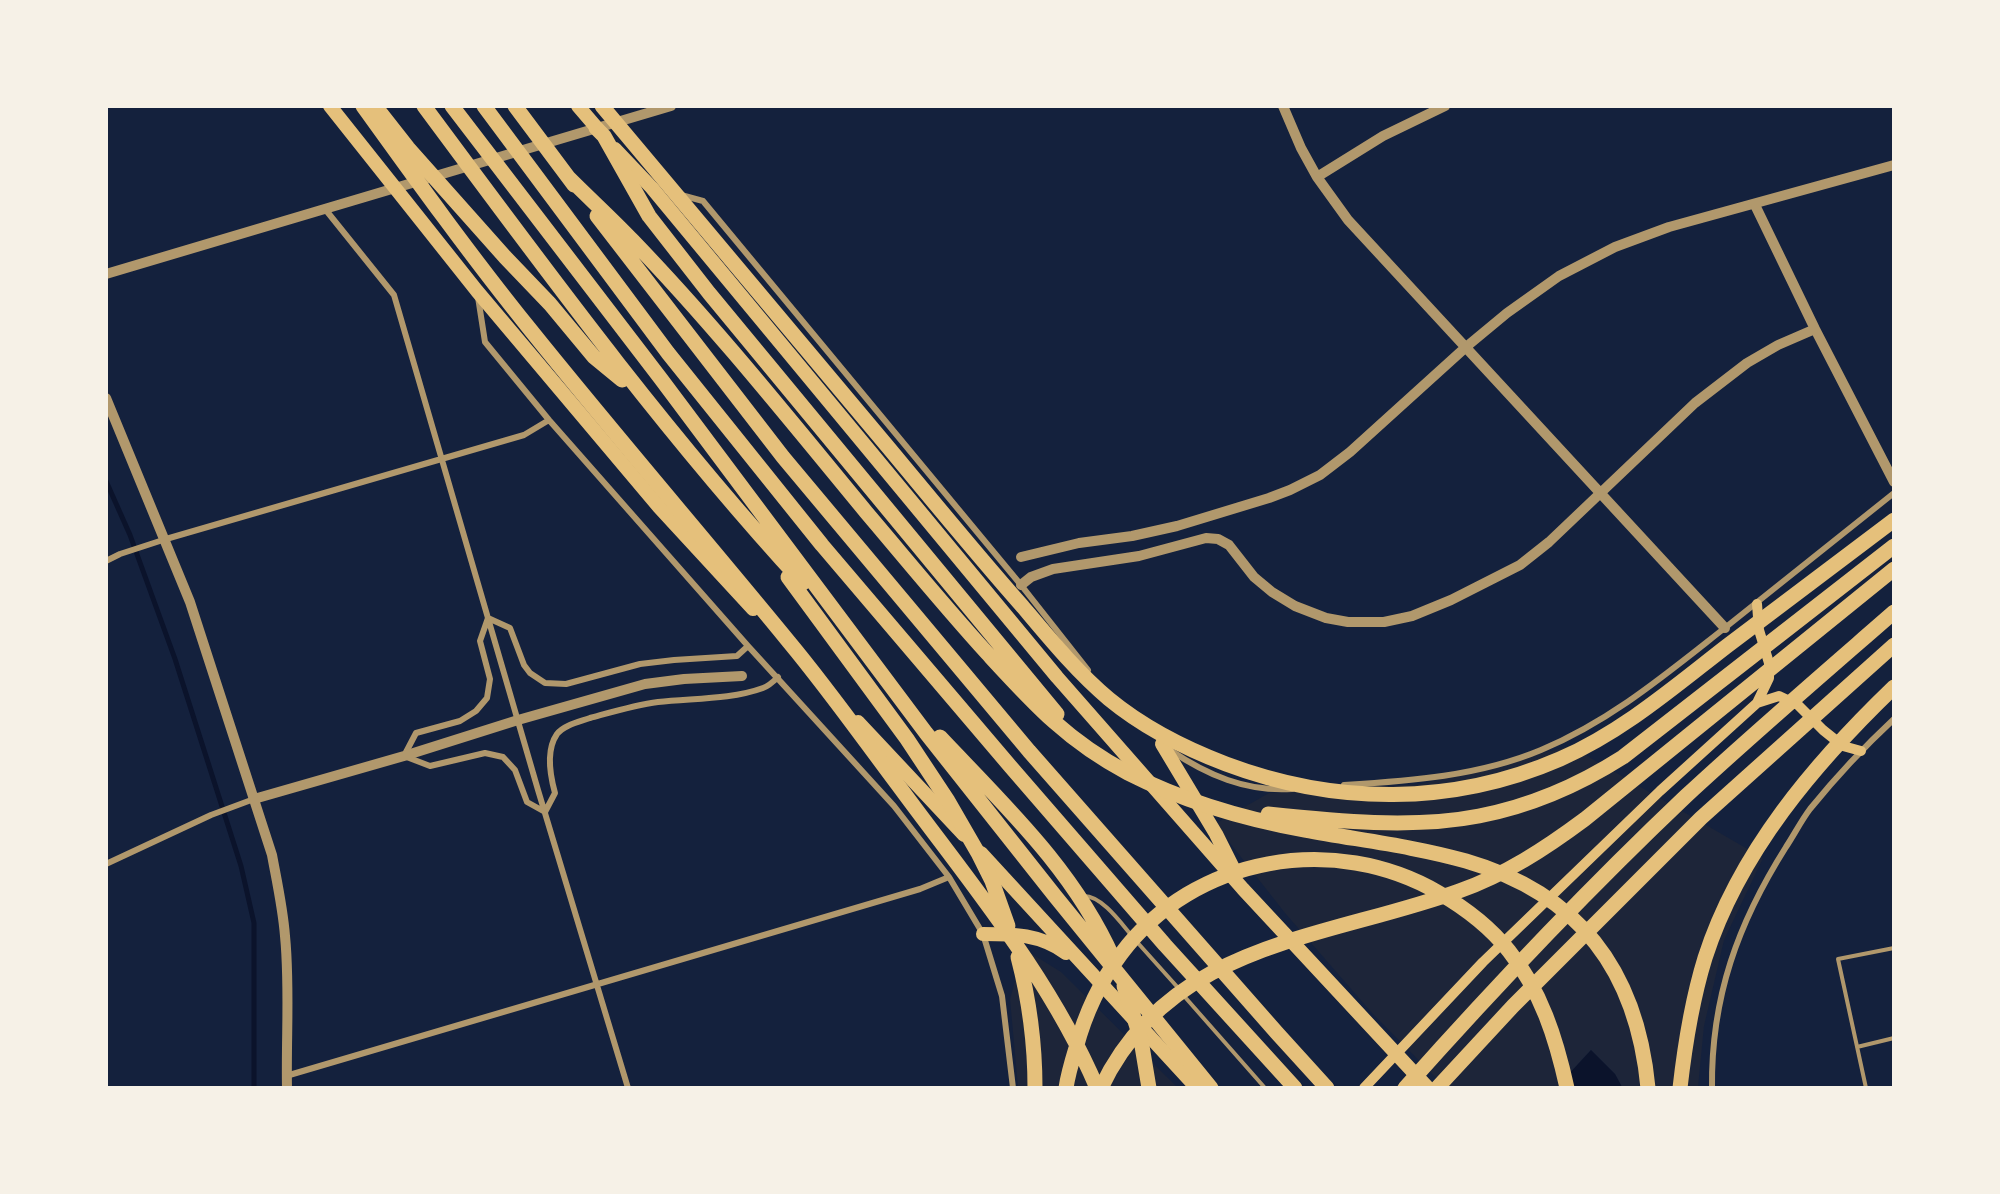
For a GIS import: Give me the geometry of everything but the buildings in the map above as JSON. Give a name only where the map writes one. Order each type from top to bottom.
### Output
[{"type":"highway","points":[[363,106],[457,236],[529,328],[790,642],[958,862],[1067,1025],[1099,1088]]},
{"type":"highway","points":[[375,106],[422,165],[550,304],[594,357],[643,397]]},
{"type":"highway","points":[[424,106],[643,397],[755,531],[901,694],[1008,808],[1062,872],[1089,912],[1118,970],[1141,1040],[1149,1088]]},
{"type":"highway","points":[[453,106],[926,733],[1211,1088]]},
{"type":"highway","points":[[484,106],[668,354],[822,545],[1165,945],[1295,1088]]},
{"type":"highway","points":[[514,106],[783,457],[1029,751],[1327,1088]]},
{"type":"highway","points":[[578,106],[652,188],[1057,677],[1243,889],[1428,1088]]},
{"type":"highway","points":[[603,106],[1004,586],[1090,682],[1133,717],[1158,732],[1208,757],[1263,777],[1319,790],[1410,794],[1473,786],[1503,779],[1558,760],[1640,714],[1893,520]]},
{"type":"highway","points":[[330,107],[477,291],[659,507],[1197,1088]]},
{"type":"highway","points":[[600,132],[650,216],[709,293],[1054,711],[1098,749],[1160,787]]},
{"type":"highway","points":[[568,178],[633,241],[724,343],[945,607],[1031,701],[1061,730],[1129,773],[1197,802],[1276,825],[1419,850],[1467,861],[1512,878],[1557,903],[1578,921],[1595,942],[1611,963],[1624,988],[1639,1034],[1648,1088]]},
{"type":"highway","points":[[755,531],[907,739],[948,801],[978,853],[1000,905],[1023,977],[1033,1051],[1035,1088]]},
{"type":"highway","points":[[1197,802],[1289,816],[1397,822],[1478,817],[1527,804],[1576,784],[1623,757],[1893,546]]},
{"type":"highway","points":[[1099,1088],[1124,1047],[1144,1023],[1191,984],[1211,972],[1271,946],[1462,890],[1556,841],[1594,813],[1893,569]]},
{"type":"highway","points":[[1405,1088],[1505,977],[1686,796],[1893,612]]},
{"type":"highway","points":[[1437,1088],[1513,1006],[1693,826],[1893,645]]},
{"type":"highway","points":[[1680,1088],[1697,984],[1725,907],[1772,827],[1817,767],[1893,687]]},
{"type":"highway","points":[[1162,744],[1216,834],[1243,889]]},
{"type":"highway","points":[[1066,1088],[1081,1030],[1098,990],[1121,953],[1155,918],[1196,890],[1242,870],[1292,860],[1320,859],[1347,860],[1373,865],[1417,880],[1457,903],[1491,932],[1508,950],[1537,993],[1554,1039],[1566,1088]]},
{"type":"highway","points":[[983,934],[1020,934],[1040,938],[1058,946],[1088,968]]},
{"type":"highway","points":[[1689,1088],[1697,984]]},
{"type":"main road","points":[[1364,1088],[1483,962],[1660,791],[1757,703],[1769,678],[1769,663],[1759,630],[1757,604]]},
{"type":"main road","points":[[1757,703],[1779,696],[1798,705],[1843,746],[1861,751]]},
{"type":"street","points":[[106,274],[396,187],[600,132],[671,106]]},
{"type":"street","points":[[1282,106],[1317,177],[1348,220],[1725,628]]},
{"type":"street","points":[[1317,177],[1383,136],[1445,106]]},
{"type":"street","points":[[1021,557],[1079,543],[1132,536],[1177,526],[1290,490],[1320,475],[1350,452],[1466,347],[1507,313],[1559,276],[1615,247],[1669,227],[1893,165]]},
{"type":"street","points":[[652,188],[703,201],[1021,585],[1090,673],[1162,744],[1193,765],[1234,783],[1260,788],[1287,789],[1378,783],[1482,769],[1540,751],[1612,713],[1676,668],[1893,493]]},
{"type":"street","points":[[1755,204],[1815,329],[1893,482]]},
{"type":"street","points":[[325,209],[394,295],[628,1088]]},
{"type":"street","points":[[477,291],[485,342],[549,420],[748,646],[894,806],[949,877],[983,934],[1002,996],[1012,1088]]},
{"type":"street","points":[[1021,585],[1031,577],[1053,569],[1139,556],[1206,538],[1218,539],[1229,546],[1254,577],[1272,592],[1295,606],[1326,618],[1348,622],[1384,622],[1412,616],[1451,600],[1520,565],[1549,543],[1695,403],[1738,370],[1778,345],[1815,329]]},
{"type":"street","points":[[106,398],[190,602],[272,855],[286,937],[288,992],[286,1082],[597,983],[908,892],[949,877]]},
{"type":"street","points":[[106,561],[166,540],[524,435],[549,420]]},
{"type":"street","points":[[488,618],[510,628],[524,665],[530,674],[545,683],[566,684],[640,664],[737,656],[748,646]]},
{"type":"street","points":[[404,756],[416,733],[460,721],[476,711],[487,698],[490,679],[480,641],[488,618]]},
{"type":"street","points":[[106,864],[212,814],[254,799],[404,756],[518,720],[645,684],[742,676]]},
{"type":"street","points":[[545,812],[555,793],[551,772],[551,748],[557,735],[563,729],[608,713],[655,702],[733,694],[765,688],[778,677]]},
{"type":"street","points":[[1712,1088],[1715,1021],[1728,966],[1744,924],[1774,866],[1809,811],[1893,718]]},
{"type":"street","points":[[404,756],[430,766],[485,753],[503,757],[515,770],[527,802],[545,812]]},
{"type":"lane","points":[[1073,896],[1091,896],[1111,911],[1265,1088]]},
{"type":"lane","points":[[1866,1088],[1838,959],[1893,948]]},
{"type":"lane","points":[[1857,1047],[1893,1038]]},
{"type":"shaded area","points":[[1570,746],[1763,858],[1724,940],[1704,1026],[1698,1087],[1622,1087],[1615,1074],[1591,1050],[1567,1076],[1569,1087],[1445,1087],[1372,1013],[1285,913],[1215,824],[1269,793],[1421,784]]},
{"type":"shaded area","points":[[1024,949],[1061,972],[1177,1087],[1018,1087],[1010,999]]},
{"type":"shaded area","points":[[1591,1050],[1615,1074],[1622,1087],[1569,1087],[1567,1076]]},
{"type":"waterway","points":[[106,481],[130,535],[175,659],[241,866],[254,923],[254,1088]]}]
